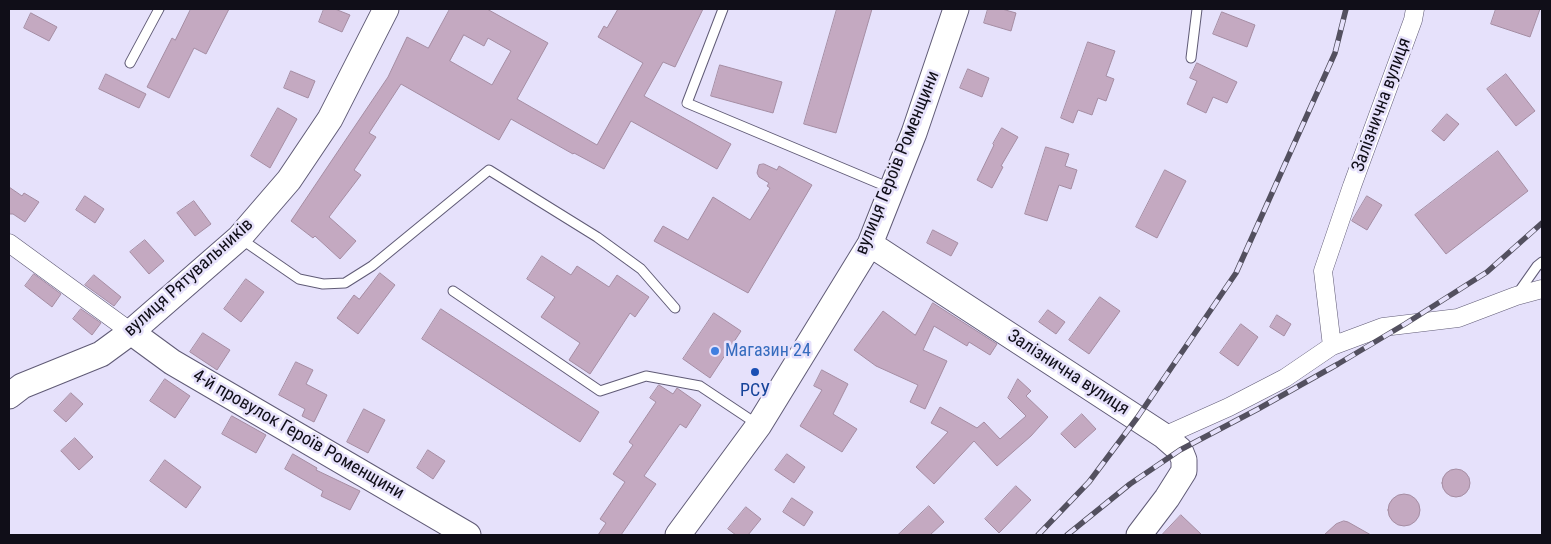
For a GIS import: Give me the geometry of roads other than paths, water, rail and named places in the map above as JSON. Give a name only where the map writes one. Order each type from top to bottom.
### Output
[{"type":"street","name":"вулиця Рятувальників","points":[[9,396],[22,386],[101,354],[131,332],[239,238],[289,180],[330,119],[386,9]]},
{"type":"street","name":"вулиця Героїв Роменщини","points":[[678,535],[759,425],[870,244],[914,133],[956,9]]},
{"type":"street","name":"Залізнична вулиця","points":[[1332,346],[1323,271],[1413,20],[1415,9]]},
{"type":"street","points":[[9,244],[131,332]]},
{"type":"street","name":"Залізнична вулиця","points":[[870,244],[1164,436],[1180,450],[1184,460],[1184,470],[1168,498],[1139,535]]},
{"type":"street","points":[[1164,436],[1229,407],[1284,378],[1332,346],[1383,327],[1458,318],[1516,296],[1542,289]]},
{"type":"street","name":"4-й провулок Героїв Роменщини","points":[[131,332],[172,362],[468,535]]},
{"type":"lane","points":[[130,63],[159,9]]},
{"type":"lane","points":[[724,9],[687,103],[892,189]]},
{"type":"lane","points":[[1191,58],[1197,9]]},
{"type":"lane","points":[[239,238],[299,279],[323,284],[345,283],[372,266],[489,170],[597,237],[641,269],[675,308]]},
{"type":"lane","points":[[1516,296],[1537,266],[1542,262]]},
{"type":"lane","points":[[452,291],[600,391],[646,376],[700,386],[759,425]]},
{"type":"railway","points":[[1038,535],[1089,482],[1137,418],[1236,273],[1335,53],[1346,9]]},
{"type":"railway","points":[[1067,535],[1130,484],[1180,450],[1338,364],[1487,272],[1542,223]]},
{"type":"place","name":"Магазин 24","points":[[715,351]]},
{"type":"place","name":"РСУ","points":[[755,372]]}]
